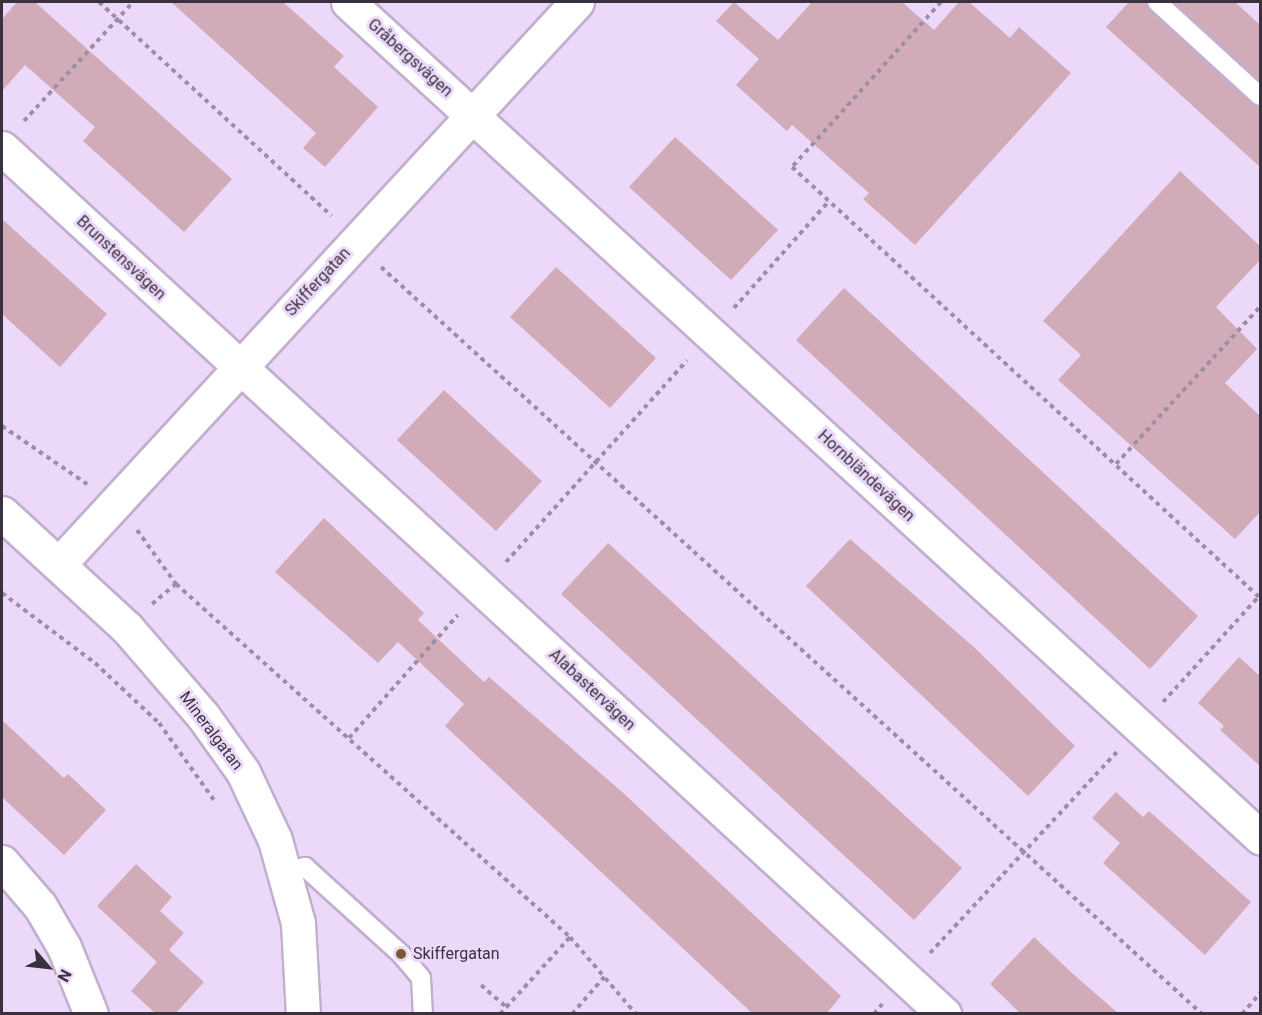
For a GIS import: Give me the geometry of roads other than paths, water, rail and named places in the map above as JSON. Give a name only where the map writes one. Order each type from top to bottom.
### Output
[{"type":"street","name":"Gråbergsvägen","points":[[348,2],[472,115]]},
{"type":"street","name":"Skiffergatan","points":[[60,563],[577,2]]},
{"type":"street","name":"Hornbländevägen","points":[[472,115],[1260,837]]},
{"type":"street","name":"Brunstensvägen","points":[[2,148],[240,367]]},
{"type":"street","name":"Alabastervägen","points":[[240,367],[944,1014]]},
{"type":"street","name":"Mineralgatan","points":[[2,513],[60,563],[127,628],[203,716],[243,772],[275,840],[298,923],[303,1014]]},
{"type":"street","points":[[2,862],[46,916],[64,947],[91,1014]]},
{"type":"lane","points":[[1157,2],[1260,96]]},
{"type":"lane","points":[[285,872],[305,867],[401,954],[421,978],[423,1014]]},
{"type":"place","name":"Skiffergatan","points":[[401,954]]}]
